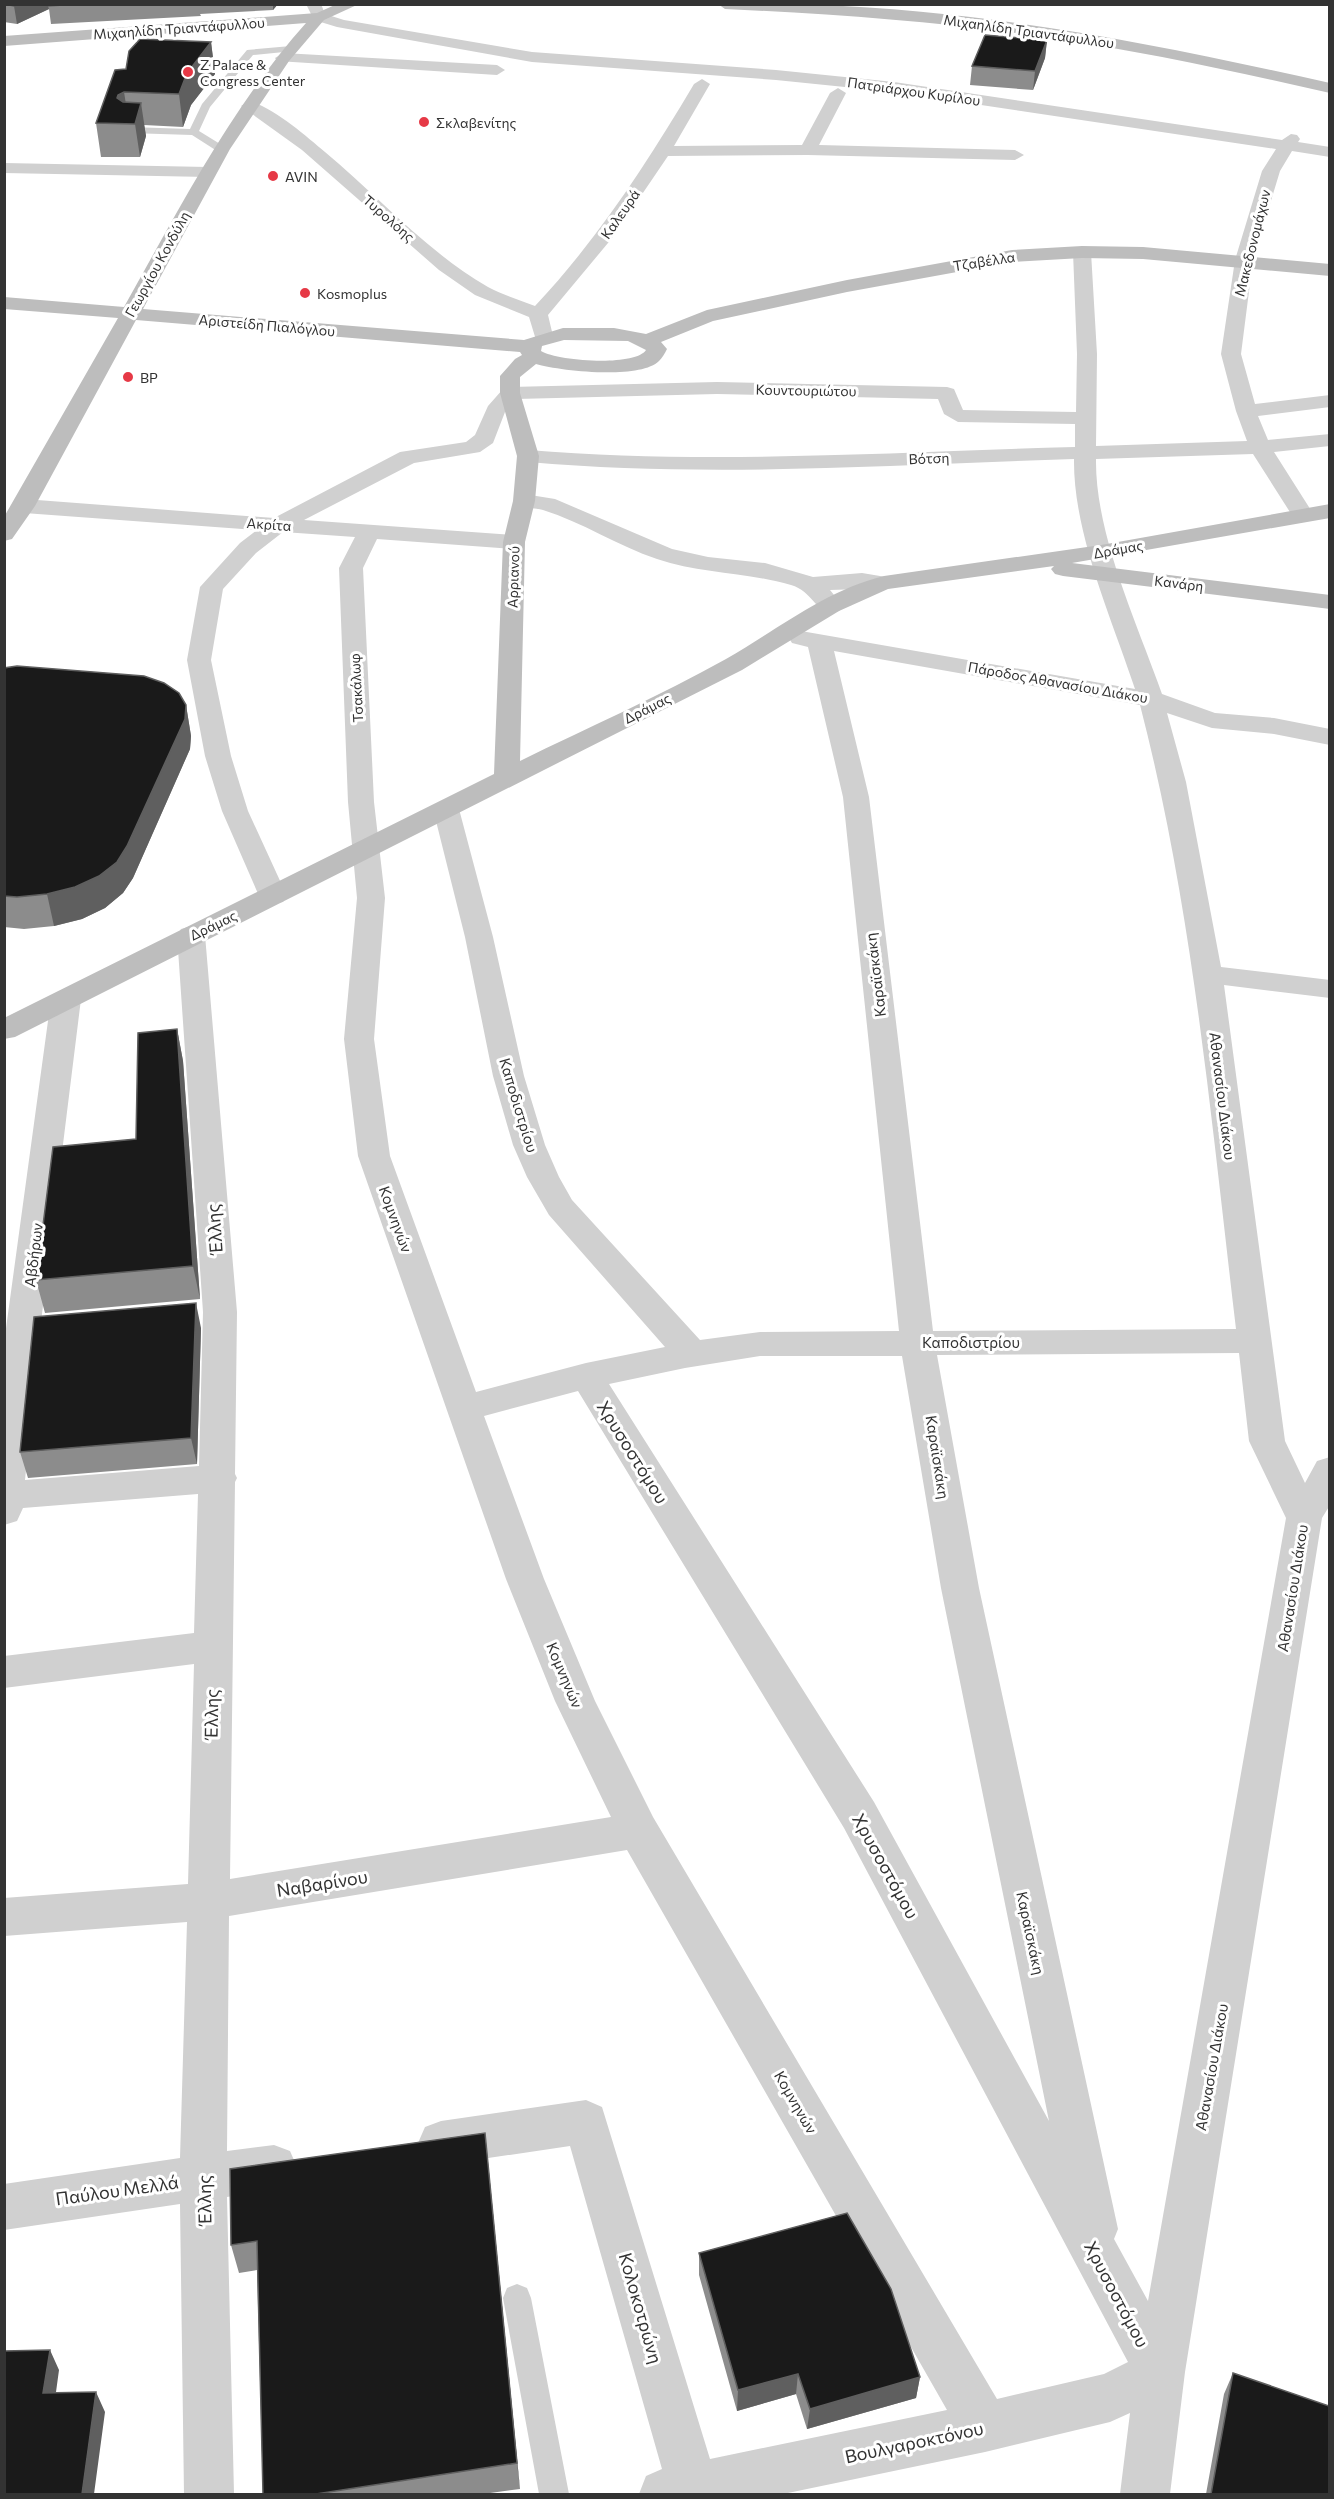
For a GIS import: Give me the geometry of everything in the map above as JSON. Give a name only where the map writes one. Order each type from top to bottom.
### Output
[{"type":"street","name":"Μιχαηλίδη Τριαντάφυλλου","points":[[4,41],[316,11],[352,4]]},
{"type":"street","name":"Μιχαηλίδη Τριαντάφυλλου","points":[[726,4],[861,12],[1050,32],[1173,53],[1329,88]]},
{"type":"street","name":"Πατριάρχου Κυρίλου","points":[[316,11],[369,30],[532,57],[778,72],[1032,104],[1329,152]]},
{"type":"street","name":"Γεωργίου Κονδύλη","points":[[4,534],[24,506],[221,149],[316,11]]},
{"type":"street","points":[[287,53],[987,106],[1286,146]]},
{"type":"street","name":"Καλευρά","points":[[538,314],[576,276],[663,151],[702,84]]},
{"type":"street","points":[[808,150],[838,93]]},
{"type":"street","name":"Τυρολόης","points":[[249,106],[284,126],[424,248],[477,288],[538,314]]},
{"type":"street","name":"Πατριάρχου Κυρίλου","points":[[1286,146],[1329,145]]},
{"type":"street","name":"Μακεδονομάχων","points":[[1286,146],[1271,171],[1245,260],[1231,354],[1246,411],[1260,447],[1303,515]]},
{"type":"street","points":[[663,151],[808,150],[1014,155]]},
{"type":"street","points":[[4,168],[208,172]]},
{"type":"street","points":[[1082,252],[1087,501],[1105,563]]},
{"type":"street","name":"Τζαβέλλα","points":[[648,340],[707,316],[978,261],[1082,252],[1245,260],[1329,270]]},
{"type":"street","name":"Αριστείδη Πιαλόγλου","points":[[4,303],[536,347]]},
{"type":"street","points":[[536,347],[538,314]]},
{"type":"street","points":[[273,896],[235,812],[218,756],[199,660],[212,587],[248,548],[277,525],[408,457],[472,447],[485,438],[495,410],[510,393],[510,376],[536,347],[563,334],[629,335],[654,344],[656,354],[633,364],[566,364],[536,347]]},
{"type":"street","name":"Κουντουριώτου","points":[[510,393],[717,388],[947,393],[951,410],[958,416],[1086,418]]},
{"type":"street","name":"Αρριανού","points":[[507,778],[514,542],[524,501],[528,456],[510,393]]},
{"type":"street","points":[[1246,411],[1329,401]]},
{"type":"street","name":"Βότση","points":[[528,456],[600,462],[705,465],[1260,447],[1329,440]]},
{"type":"street","points":[[524,501],[547,504],[665,554],[708,564],[765,570],[812,584],[862,580],[884,583]]},
{"type":"street","name":"Ακρίτα","points":[[24,506],[514,542]]},
{"type":"street","name":"Δράμας","points":[[4,1030],[733,665],[831,606],[864,590],[884,583],[930,575],[1028,564],[1105,563],[1303,515],[1329,511]]},
{"type":"street","name":"Τσακάλωφ","points":[[366,849],[351,568],[369,531]]},
{"type":"street","name":"Κανάρη","points":[[1105,563],[1329,602]]},
{"type":"street","name":"Αθανασίου Διάκου","points":[[1105,563],[1151,699],[1175,792],[1208,974],[1267,1441],[1317,1523],[1160,2372],[1145,2494]]},
{"type":"street","points":[[812,584],[831,606]]},
{"type":"street","name":"Πάροδος Αθανασίου Διάκου","points":[[784,634],[1151,699],[1212,720],[1274,726],[1329,737]]},
{"type":"street","name":"Καραϊσκάκη","points":[[819,641],[840,722],[857,806],[917,1342],[960,1588],[1102,2266]]},
{"type":"street","name":"Καποδιστρίου","points":[[446,809],[478,937],[506,1073],[547,1187],[560,1207],[690,1352]]},
{"type":"street","name":"Κομνηνών","points":[[366,849],[371,897],[359,1039],[374,1156],[525,1579],[575,1701],[638,1830],[985,2427]]},
{"type":"street","name":"Έλλης","points":[[191,935],[203,1313],[219,1478],[207,1901],[203,2178],[209,2494]]},
{"type":"street","points":[[1208,974],[1329,990]]},
{"type":"street","name":"Αβδήρων","points":[[5,1501],[14,1331],[66,999]]},
{"type":"street","points":[[14,1331],[58,1327]]},
{"type":"street","name":"Καποδιστρίου","points":[[464,1408],[690,1352],[760,1344],[1253,1341]]},
{"type":"street","name":"Χρυσοστόμου","points":[[586,1376],[859,1815],[1160,2372]]},
{"type":"street","points":[[1317,1523],[1329,1471]]},
{"type":"street","points":[[5,1501],[219,1478]]},
{"type":"street","points":[[4,1672],[213,1646]]},
{"type":"street","name":"Ναβαρίνου","points":[[4,1917],[207,1901],[433,1866],[638,1830]]},
{"type":"street","name":"Κολοκοτρώνη","points":[[400,2149],[586,2122],[684,2493]]},
{"type":"street","name":"Παύλου Μελλά","points":[[4,2207],[319,2161]]},
{"type":"street","name":"Βουλγαροκτόνου","points":[[684,2493],[1110,2397],[1160,2372]]},
{"type":"lane","points":[[194,132],[205,106],[250,52],[287,53]]},
{"type":"lane","points":[[129,130],[194,132],[221,149]]},
{"type":"lane","points":[[517,2298],[528,2344],[538,2419],[554,2494]]},
{"type":"building","points":[[49,4],[81,4],[48,6]]},
{"type":"building","points":[[985,35],[1047,40],[1035,71],[972,66]]},
{"type":"building","points":[[140,39],[211,42],[187,73],[179,94],[124,92],[117,98],[123,102],[141,103],[135,124],[96,123],[115,70],[126,69],[129,51]]},
{"type":"building","points":[[17,666],[144,676],[164,683],[179,693],[186,705],[185,719],[127,846],[117,862],[99,876],[75,887],[47,894],[17,897],[4,896],[4,668]]},
{"type":"building","points":[[177,1029],[193,1266],[36,1280],[53,1147],[136,1139],[138,1033]]},
{"type":"building","points":[[196,1303],[191,1438],[20,1452],[34,1317]]},
{"type":"building","points":[[485,2133],[517,2463],[316,2494],[263,2494],[257,2241],[231,2245],[230,2169]]},
{"type":"building","points":[[847,2213],[891,2289],[920,2377],[810,2409],[798,2374],[738,2390],[699,2253]]},
{"type":"building","points":[[50,2350],[43,2393],[96,2392],[82,2494],[4,2494],[4,2351]]},
{"type":"building","points":[[1233,2373],[1329,2406],[1329,2494],[1211,2494]]},
{"type":"place","name":"Z Palace & Congress Center","points":[[188,72]]},
{"type":"place","name":"Σκλαβενίτης","points":[[424,122]]},
{"type":"place","name":"AVIN","points":[[273,176]]},
{"type":"place","name":"Kosmoplus","points":[[305,293]]},
{"type":"place","name":"BP","points":[[128,377]]}]
